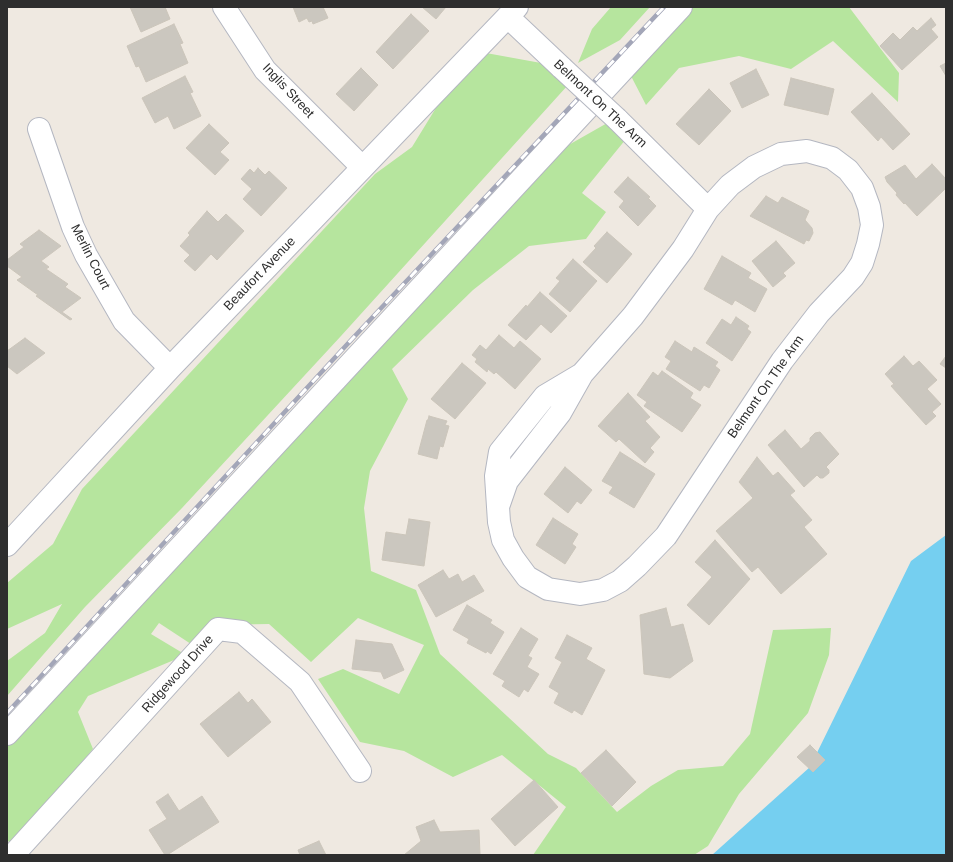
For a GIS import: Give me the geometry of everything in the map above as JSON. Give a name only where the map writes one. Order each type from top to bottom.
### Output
[{"type":"street","name":"Inglis Street","points":[[224,7],[265,70],[362,167]]},
{"type":"street","points":[[7,734],[681,7]]},
{"type":"street","name":"Beaufort Avenue","points":[[7,545],[170,368],[512,12]]},
{"type":"street","name":"Belmont On The Arm","points":[[512,12],[562,68],[617,118],[708,209]]},
{"type":"street","name":"Merlin Court","points":[[39,129],[73,227],[86,255],[124,321],[170,368]]},
{"type":"street","name":"Belmont On The Arm","points":[[807,151],[832,158],[848,170],[862,188],[869,207],[872,225],[862,263],[853,278],[819,313],[782,361],[666,536],[620,581],[603,590],[580,594],[548,590],[527,577],[513,558],[503,540],[499,522],[496,476],[500,452],[545,396],[582,374],[634,316],[683,249],[708,209],[730,185],[754,167],[781,154],[807,151]]},
{"type":"street","name":"Ridgewood Drive","points":[[13,855],[218,630],[242,632],[300,682],[360,771]]},
{"type":"green space","points":[[611,7],[650,7],[620,40],[578,63],[592,29]]},
{"type":"green space","points":[[690,7],[849,7],[899,73],[898,102],[833,41],[791,69],[739,56],[679,68],[646,105],[631,76]]},
{"type":"green space","points":[[486,53],[541,63],[568,85],[341,336],[182,508],[85,607],[7,696],[7,661],[45,633],[62,604],[7,629],[7,583],[53,544],[82,489],[375,174],[412,147],[439,103]]},
{"type":"green space","points":[[609,122],[626,139],[582,193],[606,212],[586,239],[529,246],[473,290],[392,369],[408,399],[370,471],[364,508],[371,571],[416,590],[440,654],[548,754],[576,768],[617,812],[651,786],[678,770],[723,766],[750,734],[773,630],[831,628],[829,655],[808,713],[739,794],[708,846],[694,855],[533,855],[566,807],[502,755],[453,777],[404,751],[360,742],[318,679],[343,669],[399,694],[424,645],[358,618],[311,662],[269,624],[213,625],[194,646],[159,623],[151,634],[186,655],[88,696],[78,712],[93,749],[13,843],[7,841],[7,744],[565,147]]},
{"type":"water","points":[[946,535],[946,855],[712,855],[810,767],[911,561]]},
{"type":"building","points":[[130,7],[165,7],[170,19],[141,32]]},
{"type":"building","points":[[293,7],[323,7],[328,18],[313,24],[312,21],[309,22],[307,18],[299,22]]},
{"type":"building","points":[[422,7],[446,7],[436,19]]},
{"type":"building","points":[[411,14],[429,31],[393,69],[376,52]]},
{"type":"building","points":[[931,18],[936,25],[931,29],[938,37],[902,70],[880,46],[893,33],[900,40],[913,27],[917,31]]},
{"type":"building","points":[[174,24],[183,43],[180,44],[188,63],[146,82],[139,66],[136,67],[127,46]]},
{"type":"building","points":[[946,63],[946,76],[940,66]]},
{"type":"building","points":[[361,68],[378,85],[354,111],[336,94]]},
{"type":"building","points":[[756,69],[769,95],[742,108],[730,83]]},
{"type":"building","points":[[185,76],[193,92],[190,93],[201,116],[174,129],[168,116],[155,123],[142,98]]},
{"type":"building","points":[[791,78],[834,89],[828,115],[784,105]]},
{"type":"building","points":[[709,89],[731,111],[699,145],[676,124]]},
{"type":"building","points":[[872,93],[910,134],[893,150],[881,137],[878,141],[851,112]]},
{"type":"building","points":[[209,124],[229,143],[220,152],[229,160],[215,175],[186,148]]},
{"type":"building","points":[[932,164],[946,179],[946,188],[917,216],[896,195],[897,193],[887,182],[885,177],[905,165],[916,179]]},
{"type":"building","points":[[258,168],[265,175],[269,171],[287,188],[261,216],[243,199],[252,189],[241,179],[250,169],[254,173]]},
{"type":"building","points":[[628,177],[650,197],[648,198],[656,206],[638,226],[619,207],[624,201],[614,192]]},
{"type":"building","points":[[766,196],[778,203],[782,197],[809,211],[805,220],[812,228],[813,233],[809,241],[806,240],[804,244],[750,216]]},
{"type":"building","points":[[207,211],[218,222],[226,214],[244,231],[217,260],[211,254],[195,271],[184,261],[190,255],[180,246],[190,235],[188,233]]},
{"type":"building","points":[[39,230],[61,246],[41,261],[49,267],[46,269],[68,284],[65,287],[81,298],[62,312],[72,319],[70,320],[36,296],[38,295],[17,280],[22,277],[7,266],[7,260],[24,247],[20,244]]},
{"type":"building","points":[[607,232],[632,254],[607,283],[583,262],[596,248],[594,246]]},
{"type":"building","points":[[776,241],[795,263],[783,273],[786,276],[773,287],[752,261]]},
{"type":"building","points":[[722,256],[751,273],[748,278],[767,289],[755,312],[735,300],[732,305],[704,289]]},
{"type":"building","points":[[573,259],[597,281],[570,312],[549,294],[560,281],[556,278]]},
{"type":"building","points":[[540,292],[567,316],[551,333],[541,324],[526,340],[508,325]]},
{"type":"building","points":[[736,317],[749,326],[747,329],[751,332],[732,361],[706,343],[722,319],[731,325]]},
{"type":"building","points":[[499,335],[514,348],[520,341],[541,359],[515,389],[496,372],[494,374],[488,369],[487,372],[475,362],[477,359],[472,355],[480,345],[486,350]]},
{"type":"building","points":[[25,338],[45,353],[17,374],[7,366],[7,351]]},
{"type":"building","points":[[675,341],[692,352],[694,347],[718,362],[715,366],[720,370],[709,388],[704,385],[700,391],[666,369],[671,361],[665,357]]},
{"type":"building","points":[[904,356],[913,366],[919,361],[937,380],[927,389],[941,404],[932,412],[936,416],[926,425],[891,386],[894,384],[885,374]]},
{"type":"building","points":[[946,356],[946,368],[940,364]]},
{"type":"building","points":[[462,363],[486,383],[455,419],[431,399]]},
{"type":"building","points":[[662,371],[693,393],[690,398],[701,405],[682,432],[644,406],[647,402],[637,395],[653,372],[658,376]]},
{"type":"building","points":[[628,393],[650,417],[645,421],[660,437],[650,448],[654,452],[645,463],[619,439],[616,442],[598,426]]},
{"type":"building","points":[[429,416],[447,421],[445,425],[449,426],[443,447],[440,446],[437,459],[418,454]]},
{"type":"building","points":[[785,430],[801,449],[810,441],[810,438],[815,433],[820,432],[839,454],[826,467],[829,470],[829,473],[823,478],[820,478],[817,475],[804,487],[768,445]]},
{"type":"building","points":[[620,452],[655,474],[634,508],[609,493],[613,487],[602,481]]},
{"type":"building","points":[[757,457],[773,476],[778,472],[795,491],[790,495],[812,520],[804,527],[827,554],[781,594],[758,567],[752,572],[716,531],[753,498],[739,482]]},
{"type":"building","points":[[565,467],[592,490],[581,504],[577,501],[568,513],[544,494]]},
{"type":"building","points":[[553,518],[578,534],[572,544],[576,547],[565,564],[536,545]]},
{"type":"building","points":[[409,519],[430,522],[424,566],[382,560],[386,532],[406,535]]},
{"type":"building","points":[[715,540],[750,579],[709,625],[687,605],[712,577],[695,562]]},
{"type":"building","points":[[443,570],[449,579],[458,574],[462,582],[474,575],[484,591],[436,617],[418,585]]},
{"type":"building","points":[[467,605],[492,620],[490,623],[504,632],[491,654],[467,643],[469,639],[453,630]]},
{"type":"building","points":[[666,608],[671,627],[683,624],[693,661],[670,678],[644,674],[640,615]]},
{"type":"building","points":[[521,628],[538,639],[528,656],[532,658],[527,667],[539,674],[528,692],[524,689],[519,697],[502,686],[505,681],[493,674]]},
{"type":"building","points":[[567,635],[592,648],[586,659],[605,670],[582,715],[574,710],[572,713],[554,703],[559,693],[549,687],[562,662],[555,658]]},
{"type":"building","points":[[356,640],[392,644],[404,670],[384,679],[381,672],[352,669]]},
{"type":"building","points":[[239,692],[248,703],[252,699],[271,722],[228,757],[200,724]]},
{"type":"building","points":[[810,745],[825,760],[813,772],[797,757]]},
{"type":"building","points":[[606,750],[636,782],[612,806],[581,773]]},
{"type":"building","points":[[534,780],[558,807],[515,846],[491,819]]},
{"type":"building","points":[[168,794],[179,811],[202,796],[219,822],[165,855],[149,830],[167,819],[156,802]]},
{"type":"building","points":[[434,820],[440,832],[479,830],[480,855],[404,855],[421,841],[416,827]]},
{"type":"building","points":[[319,841],[326,855],[300,855],[298,850]]},
{"type":"railway","points":[[7,713],[353,338],[664,7]]}]
